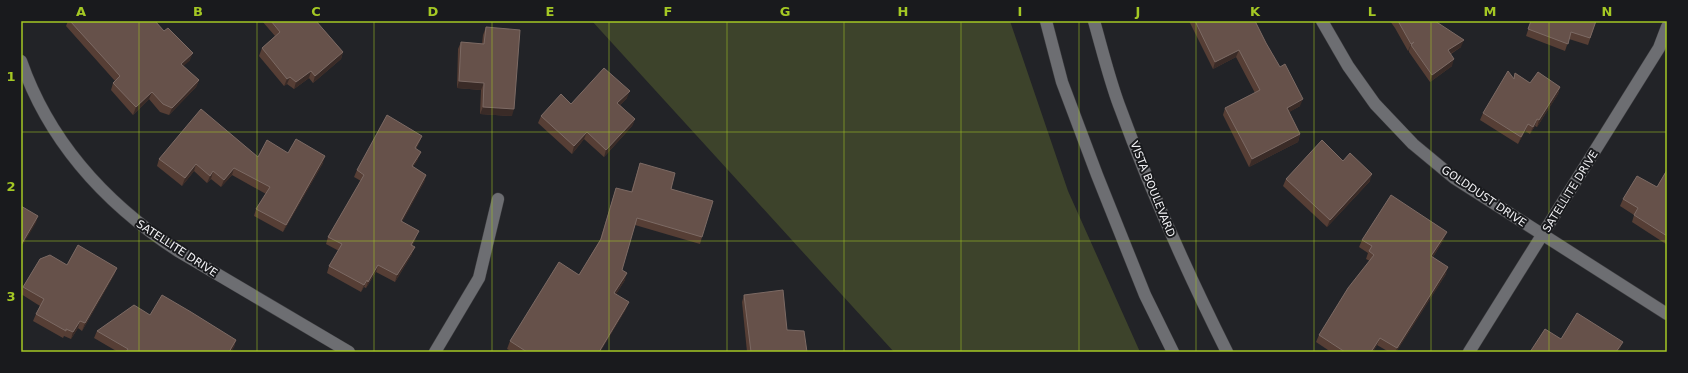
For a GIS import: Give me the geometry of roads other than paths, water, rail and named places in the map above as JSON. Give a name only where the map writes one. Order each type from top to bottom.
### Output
[{"type":"street","points":[[1046,21],[1062,82],[1097,175],[1145,295],[1173,352]]},
{"type":"street","name":"VISTA BOULEVARD","points":[[1094,21],[1119,104],[1155,195],[1193,284],[1227,352]]},
{"type":"street","name":"GOLDDUST DRIVE","points":[[1322,21],[1348,66],[1375,104],[1413,144],[1454,178],[1667,314]]},
{"type":"street","name":"SATELLITE DRIVE","points":[[1469,352],[1659,48],[1667,27]]},
{"type":"street","name":"SATELLITE DRIVE","points":[[21,61],[30,85],[53,128],[80,166],[115,204],[151,233],[178,251],[349,352]]},
{"type":"street","points":[[435,352],[479,278],[498,199]]}]
